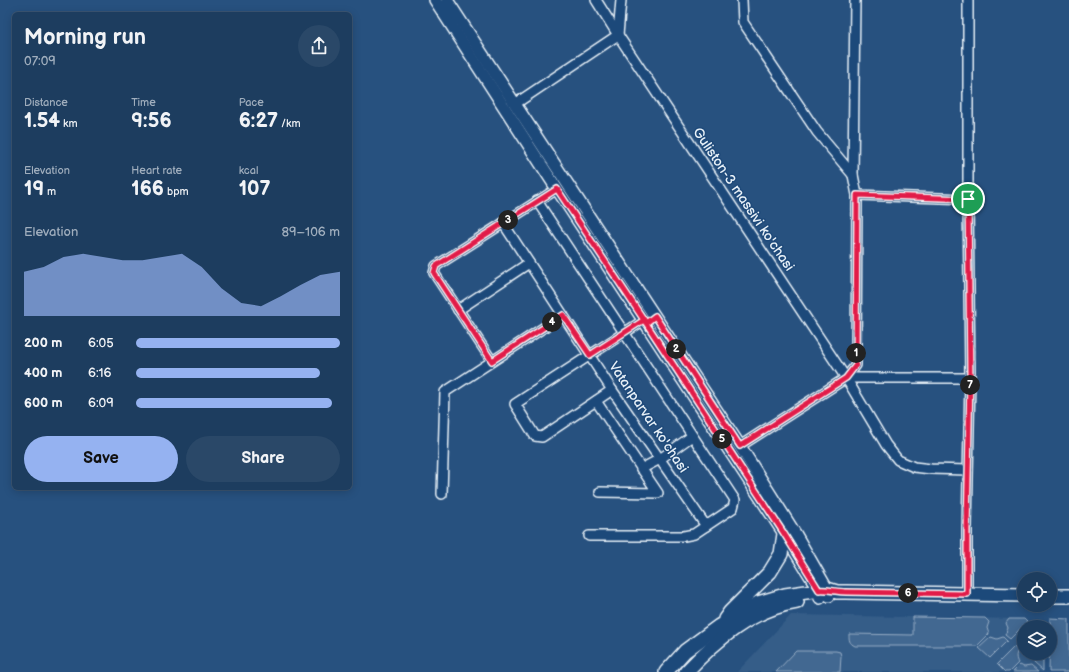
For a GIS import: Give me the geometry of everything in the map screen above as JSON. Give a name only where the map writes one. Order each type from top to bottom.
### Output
[{"type":"main road","points":[[719,626],[730,612],[770,572],[781,554],[784,534]]},
{"type":"main road","points":[[666,672],[685,651],[719,626],[758,604],[785,594],[869,592],[1017,595]]},
{"type":"main road","points":[[686,672],[718,640],[752,617],[785,604],[826,593]]},
{"type":"main road","points":[[1057,596],[1069,596]]},
{"type":"street","points":[[435,0],[557,189],[784,534],[826,593]]},
{"type":"street","points":[[448,0],[740,446],[796,534],[826,593]]},
{"type":"street","name":"Guliston-3 massivi ko'chasi","points":[[596,0],[846,378],[886,445],[898,460],[914,467],[968,470]]},
{"type":"street","points":[[515,104],[618,35],[621,0]]},
{"type":"street","points":[[742,0],[743,22],[817,132],[854,175]]},
{"type":"street","points":[[740,446],[846,378],[856,365],[857,195],[854,175],[854,0]]},
{"type":"street","points":[[967,594],[970,378],[968,0]]},
{"type":"street","points":[[492,361],[434,273],[436,266],[557,189]]},
{"type":"street","points":[[857,195],[968,199]]},
{"type":"street","points":[[537,202],[735,500],[733,508],[694,534],[684,536],[589,536]]},
{"type":"street","name":"Vatanparvar ko'chasi","points":[[503,223],[612,390],[706,526]]},
{"type":"street","points":[[458,310],[529,263]]},
{"type":"street","points":[[442,494],[445,392],[563,315]]},
{"type":"street","points":[[612,390],[542,437],[535,436],[515,404],[623,333],[655,316]]},
{"type":"street","points":[[846,378],[970,378]]},
{"type":"street","points":[[596,400],[658,494],[600,492]]},
{"type":"street","points":[[641,469],[660,459],[692,436]]},
{"type":"shaded area","points":[[791,615],[1024,619],[1025,620],[1017,620],[1017,660],[1043,660],[1043,672],[737,672]]},
{"type":"shaded area","points":[[913,617],[985,618],[989,622],[987,628],[989,634],[977,646],[855,646],[850,641],[849,634],[913,635]]},
{"type":"shaded area","points":[[1050,618],[1069,619],[1069,672],[1049,672],[1049,660],[1057,660],[1057,620],[1050,620]]},
{"type":"shaded area","points":[[1009,619],[1025,620],[1017,620],[1017,632],[1010,639],[1005,635],[1008,628],[1006,623]]},
{"type":"shaded area","points":[[991,637],[997,639],[1003,637],[1007,641],[990,658],[979,648]]},
{"type":"shaded area","points":[[1014,647],[1017,650],[1016,657],[1018,663],[1009,672],[1005,672],[997,664]]},
{"type":"shaded area","points":[[796,651],[840,652],[840,672],[776,672]]},
{"type":"shaded area","points":[[1035,660],[1043,660],[1043,671],[1034,663]]},
{"type":"shaded area","points":[[1020,665],[1024,667],[1031,666],[1038,672],[1013,672]]},
{"type":"route","points":[[557,189],[646,323],[655,316],[740,446],[846,378],[856,365],[857,195],[968,199],[970,378],[967,594],[837,592],[827,589],[819,590],[783,532],[644,320],[590,355],[563,315],[492,361],[434,273],[436,266],[557,189]]}]
